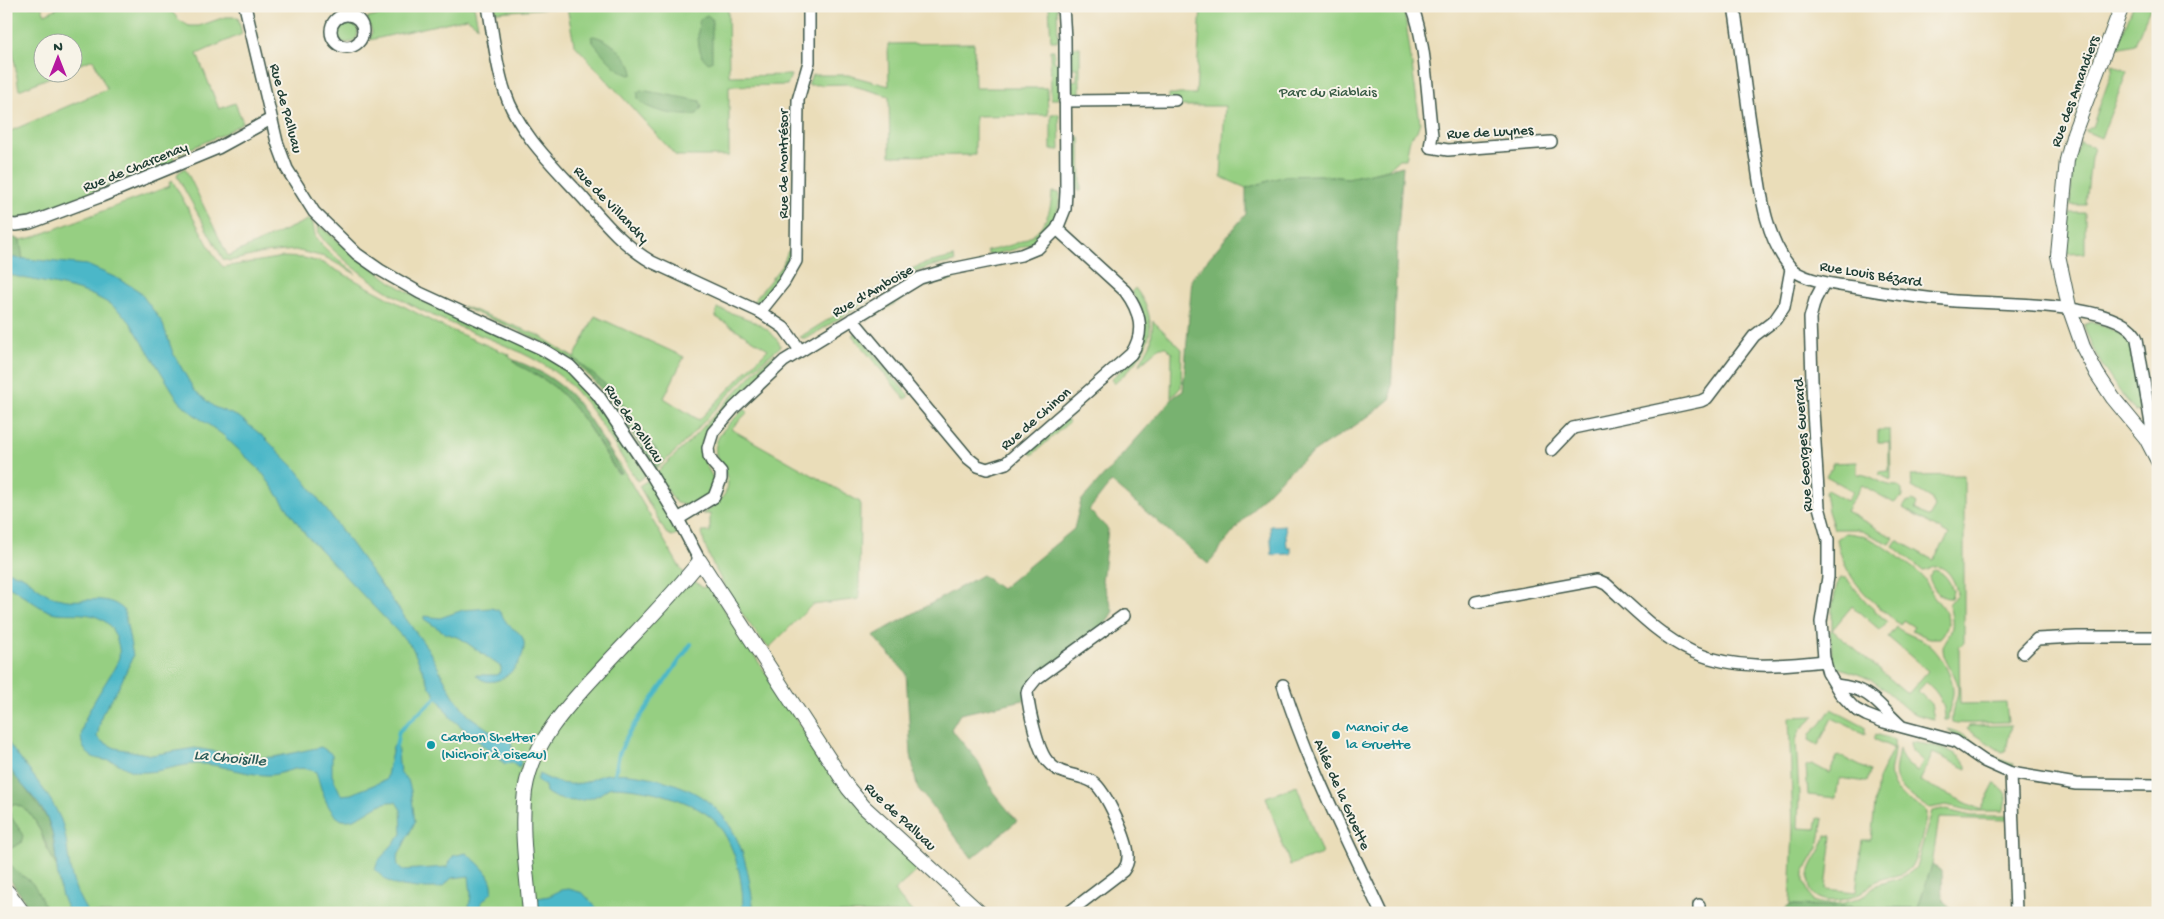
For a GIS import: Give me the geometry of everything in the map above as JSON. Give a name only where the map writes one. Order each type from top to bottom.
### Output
[{"type":"highway","points":[[6,894],[20,913]]},
{"type":"street","name":"Rue de Palluau","points":[[245,6],[277,142],[294,180],[314,212],[357,254],[380,270],[420,293],[542,349],[570,366],[598,395],[651,474],[700,561],[848,788],[864,807],[980,913]]},
{"type":"street","name":"Rue de Villandry","points":[[488,6],[504,91],[515,115],[527,135],[575,190],[635,253],[760,312],[784,328],[800,350]]},
{"type":"street","name":"Rue de Montrésor","points":[[760,312],[784,282],[796,261],[798,100],[809,62],[808,6]]},
{"type":"street","name":"Rue d'Amboise","points":[[678,519],[714,497],[721,479],[721,472],[709,456],[708,448],[713,432],[784,361],[920,278],[1030,252],[1046,242],[1057,228],[1062,219],[1066,202],[1063,6]]},
{"type":"street","name":"Rue de Luynes","points":[[1412,6],[1418,20],[1432,135],[1430,147],[1448,150],[1551,142]]},
{"type":"street","points":[[1552,450],[1572,428],[1701,401],[1707,398],[1754,336],[1775,320],[1784,308],[1791,269],[1778,249],[1765,214],[1734,6]]},
{"type":"street","name":"Rue des Amandiers","points":[[2122,6],[2073,137],[2067,160],[2058,254],[2069,308],[2083,347],[2097,374],[2150,445],[2158,461]]},
{"type":"street","points":[[1065,101],[1175,100]]},
{"type":"street","name":"Rue de Charcenay","points":[[6,224],[16,226],[30,223],[127,186],[218,148],[271,119]]},
{"type":"street","name":"Rue de Chinon","points":[[852,319],[968,458],[987,470],[999,467],[1131,354],[1139,339],[1140,320],[1132,301],[1124,291],[1057,228]]},
{"type":"street","name":"Rue Louis Bézard","points":[[1791,269],[1824,283],[1955,301],[2069,308],[2102,315],[2126,325],[2136,333],[2151,424],[2150,445]]},
{"type":"street","name":"Rue Georges Guerard","points":[[1824,283],[1815,300],[1810,318],[1818,507],[1828,540],[1828,577],[1822,622],[1825,661],[1828,673],[1838,689],[1855,709],[1866,716],[1903,728],[1955,741],[1984,761],[2012,773],[2076,784],[2158,785]]},
{"type":"street","points":[[529,908],[524,826],[525,792],[530,772],[543,739],[566,707],[700,561]]},
{"type":"street","points":[[1476,602],[1597,580],[1606,584],[1666,636],[1693,652],[1723,661],[1754,666],[1825,661]]},
{"type":"street","points":[[1068,913],[1123,871],[1128,861],[1128,852],[1108,801],[1098,788],[1086,779],[1061,773],[1044,757],[1027,693],[1036,679],[1124,616]]},
{"type":"street","points":[[2023,653],[2038,639],[2077,636],[2158,637]]},
{"type":"street","name":"Allée de la Gruette","points":[[1283,685],[1320,785],[1381,913]]},
{"type":"street","points":[[1838,689],[1851,687],[1863,691],[1883,706],[1903,728]]},
{"type":"street","points":[[2012,773],[2016,912]]},
{"type":"green space","points":[[6,6],[41,6],[45,14],[62,6],[167,6],[179,20],[189,26],[199,26],[225,17],[238,17],[242,34],[197,54],[219,109],[235,103],[243,122],[226,133],[173,156],[175,162],[16,220],[6,220],[6,133],[107,89],[93,59],[82,63],[82,32],[32,32],[32,82],[38,82],[19,90],[10,31],[6,32]]},
{"type":"green space","points":[[425,6],[474,6],[478,26],[467,18],[370,40],[372,32],[367,18]]},
{"type":"green space","points":[[495,6],[728,6],[729,76],[791,75],[787,85],[729,86],[729,156],[676,156],[574,44],[567,7],[496,12]]},
{"type":"green space","points":[[1049,6],[1057,6],[1058,41],[1051,41]]},
{"type":"green space","name":"Parc du Riablais","points":[[1201,6],[1401,6],[1405,16],[1420,122],[1417,131],[1410,138],[1406,159],[1399,159],[1388,169],[1348,178],[1320,175],[1285,176],[1246,188],[1221,177],[1225,106],[1169,106],[1169,94],[1196,94]]},
{"type":"green space","points":[[2133,6],[2151,6],[2135,44],[2117,48]]},
{"type":"green space","points":[[707,15],[712,19],[712,61],[709,63],[702,55],[698,43],[700,19]]},
{"type":"green space","points":[[347,21],[355,24],[358,32],[355,40],[347,43],[339,40],[336,32],[339,24]]},
{"type":"green space","points":[[593,36],[612,45],[624,55],[632,68],[633,74],[624,73],[609,61],[593,42],[591,37]]},
{"type":"green space","points":[[974,43],[975,88],[1047,88],[1048,115],[975,116],[975,155],[890,156],[889,96],[847,84],[808,85],[812,75],[848,75],[889,86],[888,44]]},
{"type":"green space","points":[[1071,47],[1080,47],[1080,96],[1074,92],[1071,86],[1071,81],[1077,80],[1077,68],[1071,68]]},
{"type":"green space","points":[[1050,50],[1054,50],[1054,62],[1059,63],[1059,99],[1051,99]]},
{"type":"green space","points":[[2112,64],[2127,72],[2101,138],[2085,131],[2092,127],[2113,69]]},
{"type":"green space","points":[[641,90],[700,101],[702,107],[697,114],[691,115],[657,110],[643,104],[639,100],[638,92]]},
{"type":"green space","points":[[1051,114],[1059,114],[1060,150],[1051,150]]},
{"type":"green space","points":[[1077,137],[1080,137],[1081,191],[1078,191],[1077,178],[1073,178],[1072,147],[1078,147]]},
{"type":"green space","points":[[2080,142],[2094,148],[2091,157],[2086,205],[2070,205],[2073,164]]},
{"type":"green space","points":[[1403,166],[1397,243],[1391,398],[1370,415],[1289,471],[1252,509],[1208,564],[1111,482],[1089,510],[1108,529],[1102,581],[1113,611],[1101,632],[1036,679],[1028,699],[960,714],[951,729],[978,761],[993,792],[1017,821],[972,858],[917,787],[911,754],[906,673],[873,636],[982,575],[1001,589],[1074,529],[1081,501],[1175,396],[1183,391],[1192,278],[1246,214],[1246,188],[1285,176],[1320,175],[1348,178]]},
{"type":"green space","points":[[185,168],[228,256],[310,219],[313,223],[316,238],[320,243],[356,274],[325,257],[295,250],[264,253],[230,261],[223,259],[177,176]]},
{"type":"green space","points":[[172,180],[215,257],[223,267],[283,257],[304,258],[323,263],[439,325],[510,355],[509,357],[516,364],[544,380],[563,395],[588,427],[617,473],[621,473],[594,427],[625,473],[682,571],[703,588],[705,586],[710,588],[838,783],[922,866],[894,891],[913,913],[42,913],[27,881],[12,869],[7,858],[11,848],[21,843],[19,827],[10,818],[8,807],[13,804],[20,806],[31,815],[36,822],[47,851],[46,836],[6,772],[6,235],[20,240],[31,238],[170,186],[169,182]]},
{"type":"green space","points":[[1052,192],[1060,193],[1058,209],[1054,221],[1047,231],[1038,239],[1016,249],[989,255],[987,251],[1012,245],[1033,235],[1046,218]]},
{"type":"green space","points":[[2070,213],[2085,213],[2085,253],[2068,254]]},
{"type":"green space","points":[[318,225],[391,282],[425,302],[457,316],[458,322],[467,326],[473,322],[520,342],[555,361],[577,380],[599,405],[646,475],[637,481],[586,403],[566,381],[552,370],[521,353],[436,317],[392,294],[351,265],[326,243],[319,234]]},
{"type":"green space","points":[[6,235],[20,240],[23,259],[6,257]]},
{"type":"green space","points":[[788,251],[793,251],[788,267],[761,301],[753,302],[783,264]]},
{"type":"green space","points":[[954,257],[955,262],[932,266],[911,274],[811,336],[805,339],[800,337],[909,270],[923,264]]},
{"type":"green space","points":[[952,275],[953,280],[922,287],[866,321],[871,314],[921,283]]},
{"type":"green space","points":[[1135,288],[1144,302],[1149,315],[1150,328],[1148,340],[1135,363],[1114,384],[1111,379],[1131,360],[1142,340],[1143,318],[1139,305],[1131,292]]},
{"type":"green space","points":[[462,307],[540,336],[574,358],[595,316],[684,357],[664,398],[699,420],[768,349],[716,317],[717,308],[753,321],[769,331],[781,346],[753,369],[679,448],[655,470],[607,398],[585,372],[572,361],[560,352],[533,338]],"holes":[[[584,368],[613,391],[663,459],[655,466],[606,392]]]},
{"type":"green space","points":[[1153,321],[1182,349],[1181,387],[1171,398],[1172,353],[1166,347],[1160,347],[1139,365],[1151,343]]},
{"type":"green space","points":[[2091,322],[2114,331],[2128,342],[2131,348],[2140,412],[2135,411],[2127,401],[2099,360],[2084,325]]},
{"type":"green space","points":[[856,332],[909,396],[905,399],[852,335]]},
{"type":"green space","points":[[775,354],[779,357],[706,431],[702,443],[702,457],[714,480],[709,494],[689,506],[676,503],[656,473],[687,444],[763,363]]},
{"type":"green space","points":[[574,358],[613,391],[663,459],[656,467],[606,392]]},
{"type":"green space","points":[[514,360],[546,375],[566,390],[593,424],[622,473],[618,473],[588,427],[563,395],[544,380],[516,364]]},
{"type":"green space","points":[[744,409],[748,412],[731,429],[860,502],[859,599],[812,605],[769,648],[751,626],[729,593],[710,558],[704,544],[702,532],[710,532],[710,514],[702,514],[719,501],[728,485],[727,478],[716,456],[717,440],[723,430]]},
{"type":"green space","points":[[1066,418],[1069,422],[1032,455],[1029,451]]},
{"type":"green space","points":[[1878,430],[1890,430],[1891,480],[1879,474],[1879,472],[1889,471],[1889,442],[1878,442]]},
{"type":"green space","points":[[1857,462],[1857,474],[1868,476],[1887,485],[1898,486],[1902,490],[1902,497],[1894,503],[1862,485],[1846,511],[1894,538],[1890,544],[1857,529],[1834,529],[1828,511],[1825,492],[1827,490],[1847,501],[1853,491],[1826,476],[1832,468],[1832,463]]},
{"type":"green space","points":[[1964,475],[1964,644],[1959,647],[1960,704],[2006,703],[2008,722],[1952,722],[1952,713],[1958,688],[1945,659],[1943,649],[1952,628],[1949,604],[1957,595],[1955,586],[1951,576],[1944,569],[1934,567],[1923,571],[1893,546],[1897,540],[1933,560],[1949,535],[1903,508],[1906,503],[1913,501],[1917,504],[1915,509],[1929,517],[1935,507],[1931,498],[1912,487],[1911,476]]},
{"type":"green space","points":[[648,480],[681,532],[672,536],[666,533],[639,486]]},
{"type":"green space","points":[[1845,533],[1862,536],[1878,543],[1922,576],[1947,615],[1947,626],[1940,638],[1930,638],[1911,631],[1914,627],[1903,620],[1900,625],[1860,588],[1840,553],[1837,539]]},
{"type":"green space","points":[[1934,570],[1944,575],[1949,581],[1953,591],[1951,598],[1943,597],[1932,585],[1929,577]]},
{"type":"green space","points":[[1846,578],[1868,604],[1887,622],[1880,630],[1852,606],[1832,630],[1908,694],[1928,671],[1888,637],[1896,627],[1924,641],[1939,656],[1950,677],[1953,693],[1948,720],[1945,720],[1944,708],[1940,699],[1926,682],[1918,691],[1931,704],[1934,719],[1911,712],[1869,679],[1836,667],[1832,654],[1830,632],[1832,629],[1832,608],[1838,580]]},
{"type":"green space","points":[[1831,709],[1865,727],[1865,734],[1832,718],[1818,745],[1809,740],[1810,734],[1821,724]]},
{"type":"green space","points":[[1815,716],[1800,730],[1796,740],[1799,795],[1798,828],[1816,829],[1818,818],[1823,819],[1818,848],[1804,872],[1804,882],[1813,902],[1831,904],[1850,902],[1864,896],[1875,886],[1903,877],[1912,871],[1916,867],[1932,811],[1942,809],[1971,816],[2007,816],[2007,820],[1939,818],[1932,865],[1918,908],[1790,905],[1793,828],[1789,717]]},
{"type":"green space","points":[[2011,725],[2006,751],[2002,752],[1967,729],[1969,726]]},
{"type":"green space","points":[[1948,729],[1965,736],[1996,757],[2013,764],[2012,769],[1954,735]]},
{"type":"green space","points":[[1876,734],[1894,740],[1891,767],[1892,782],[1900,793],[1925,810],[1924,825],[1918,850],[1913,864],[1907,871],[1879,880],[1863,892],[1849,898],[1832,901],[1824,900],[1812,892],[1809,877],[1812,865],[1822,848],[1826,835],[1832,836],[1826,889],[1856,892],[1862,840],[1871,840],[1878,779],[1893,748],[1874,739]]},
{"type":"green space","points":[[1911,742],[1950,751],[1963,760],[1967,766],[1967,769],[1933,753],[1920,781],[1981,810],[1995,783],[2007,794],[2003,811],[1973,811],[1946,805],[1930,808],[1917,801],[1899,784],[1895,770],[1899,749],[1906,763],[1918,771],[1923,761],[1912,751]]},
{"type":"green space","points":[[1838,755],[1870,771],[1867,782],[1839,778],[1836,798],[1808,795],[1806,766],[1812,764],[1829,773]]},
{"type":"green space","points":[[6,762],[47,818],[53,835],[57,867],[40,830],[29,813],[22,807],[13,804],[8,807],[10,815],[23,836],[21,843],[11,848],[7,858],[15,870],[32,883],[46,913],[33,913],[6,874]]},
{"type":"green space","points":[[1297,786],[1322,854],[1290,865],[1266,797]]},
{"type":"green space","points":[[1932,865],[1942,871],[1943,900],[1954,913],[1781,913],[1790,905],[1918,908]]},
{"type":"water","points":[[6,257],[87,265],[121,280],[139,291],[162,322],[173,353],[194,390],[214,407],[239,417],[265,438],[298,471],[428,649],[453,695],[468,715],[496,735],[511,740],[513,754],[521,762],[519,768],[512,763],[505,764],[451,718],[430,687],[412,647],[306,535],[261,471],[223,435],[192,413],[179,401],[130,322],[118,310],[89,294],[6,274]]},
{"type":"water","points":[[1285,525],[1287,547],[1291,547],[1291,554],[1272,555],[1270,526]]},
{"type":"water","name":"La Choisille","points":[[6,571],[24,577],[55,598],[109,601],[124,610],[133,656],[120,685],[102,714],[97,737],[115,748],[152,755],[195,748],[250,758],[274,757],[321,747],[332,754],[332,775],[341,795],[351,794],[386,780],[393,747],[397,742],[400,773],[408,780],[415,822],[397,858],[398,866],[403,870],[447,867],[453,856],[466,853],[484,870],[491,880],[492,892],[482,902],[479,913],[468,913],[471,895],[469,876],[452,878],[438,888],[417,888],[395,885],[375,870],[378,861],[402,834],[401,810],[396,802],[382,804],[356,818],[342,820],[336,816],[328,805],[316,772],[309,769],[302,768],[265,775],[212,765],[196,764],[137,772],[114,762],[91,756],[83,746],[81,734],[91,707],[119,657],[115,636],[109,625],[97,617],[84,614],[50,612],[37,605],[6,585]]},
{"type":"water","points":[[491,608],[498,610],[509,625],[521,635],[524,642],[524,651],[515,668],[508,675],[492,682],[483,680],[476,675],[496,675],[501,672],[501,667],[460,638],[445,633],[424,619],[424,616],[440,618],[463,610]]},
{"type":"water","points":[[6,740],[56,809],[63,827],[73,882],[78,896],[88,913],[70,913],[64,902],[58,879],[52,831],[44,812],[11,771],[5,755]]},
{"type":"water","points":[[539,774],[556,782],[567,784],[586,782],[608,774],[637,775],[665,781],[688,790],[707,801],[721,814],[741,848],[747,868],[754,913],[742,913],[742,887],[730,844],[715,821],[705,813],[684,802],[661,794],[625,788],[613,787],[587,799],[573,801],[559,799],[546,792],[545,786],[537,781]]},
{"type":"water","points":[[569,889],[583,893],[601,913],[518,913],[538,898]]},
{"type":"waterway","points":[[614,779],[619,754],[627,736],[691,644]]},
{"type":"waterway","points":[[396,747],[399,731],[439,695]]},
{"type":"place","name":"Manoir de la Gruette","points":[[1336,735]]},
{"type":"place","name":"Carbon Shelter (Nichoir à oiseau)","points":[[431,745]]}]
